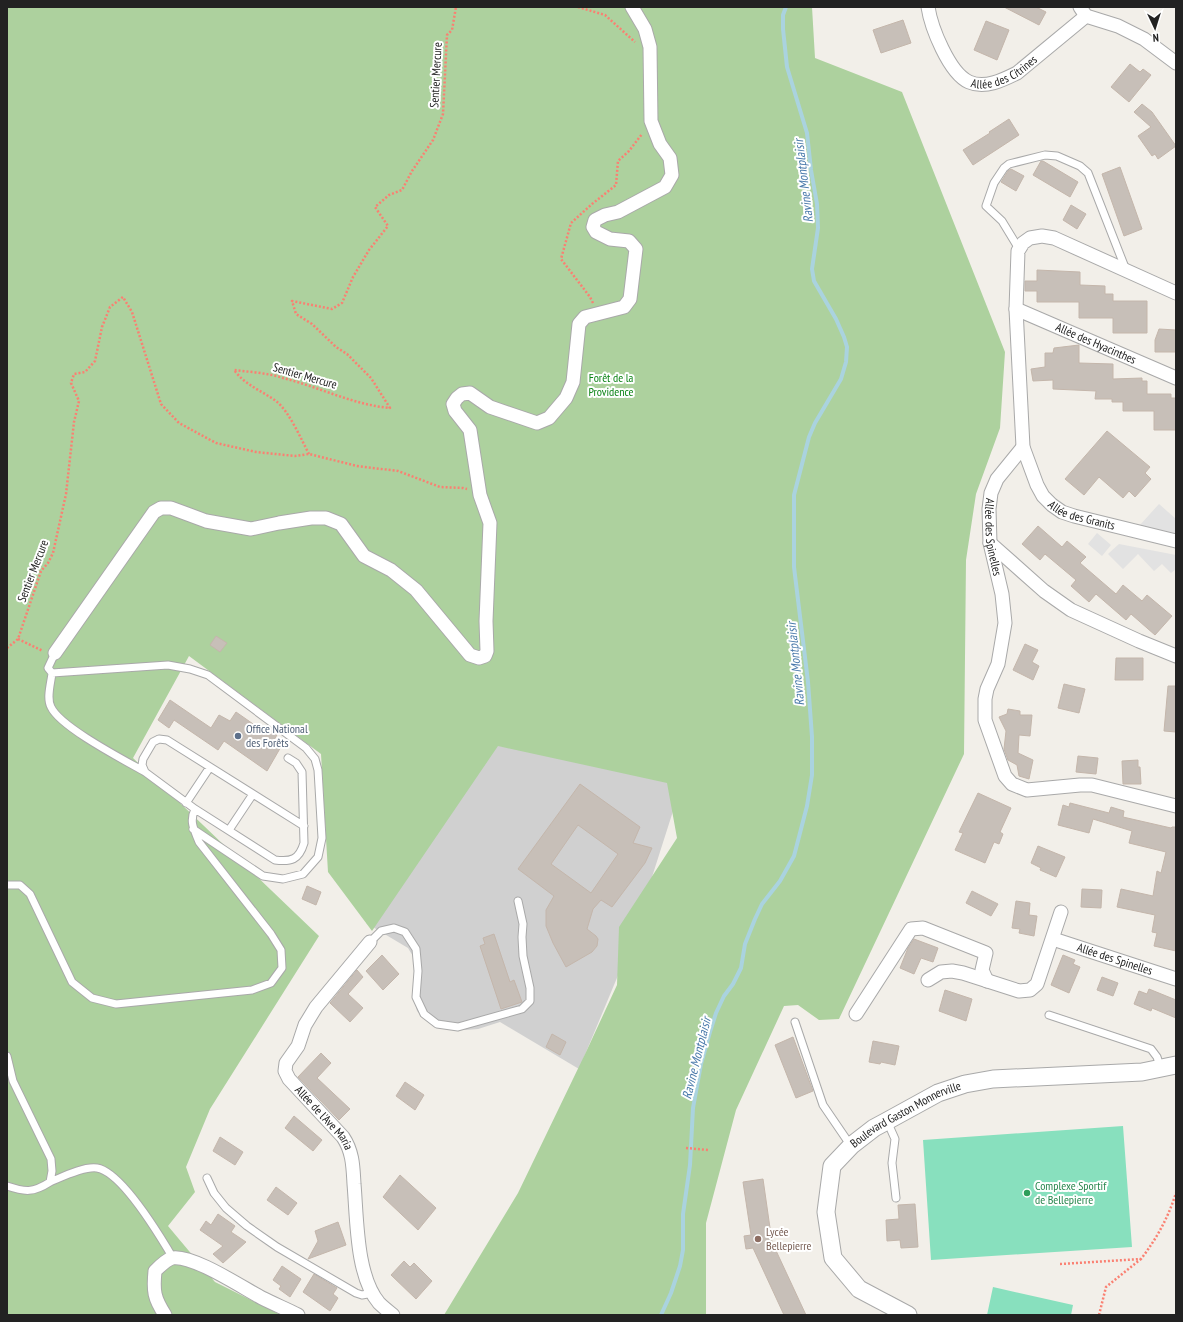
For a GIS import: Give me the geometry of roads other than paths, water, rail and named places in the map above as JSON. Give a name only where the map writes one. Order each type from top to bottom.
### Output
[{"type":"street","points":[[55,653],[154,512],[161,508],[171,508],[206,520],[251,529],[311,518],[326,518],[341,524],[364,556],[391,570],[416,590],[470,655],[479,658],[485,656],[487,651],[486,621],[490,523],[480,495],[470,430],[455,411],[453,404],[456,398],[462,394],[470,393],[490,407],[537,423],[549,418],[566,398],[573,382],[579,324],[585,317],[624,307],[630,299],[636,249],[629,241],[610,239],[596,232],[593,227],[595,220],[605,215],[618,212],[665,187],[672,175],[670,158],[660,144],[651,121],[650,47],[645,29],[632,7]]},
{"type":"street","name":"Allée des Citrines","points":[[928,7],[930,20],[935,34],[949,61],[961,76],[969,82],[989,84],[1004,80],[1016,73],[1083,11],[1144,39],[1176,63]]},
{"type":"street","points":[[1023,447],[1016,309],[1018,251],[1023,243],[1030,238],[1042,236],[1054,238],[1176,293]]},
{"type":"street","name":"Allée des Hyacinthes","points":[[1016,309],[1176,378]]},
{"type":"street","name":"Allée des Granits","points":[[1023,447],[1037,485],[1043,496],[1062,512],[1176,541]]},
{"type":"street","name":"Allée des Spinelles","points":[[1023,447],[997,479],[991,493],[989,509],[990,543],[1002,594],[1005,623],[998,664],[987,689],[985,699],[985,720],[1005,776],[1012,784],[1027,790],[1080,784],[1176,806]]},
{"type":"street","points":[[990,543],[1044,591],[1071,610],[1125,635],[1176,656]]},
{"type":"street","points":[[928,980],[941,972],[952,970],[1020,991],[1030,990],[1037,984],[1061,912]]},
{"type":"street","points":[[856,1014],[911,929],[923,928],[986,953],[982,970],[987,981]]},
{"type":"street","name":"Allée des Spinelles","points":[[1053,939],[1176,979]]},
{"type":"street","name":"Allée de l'Ave Maria","points":[[370,942],[316,1007],[305,1025],[298,1046],[286,1063],[285,1071],[289,1079],[343,1137],[348,1145],[351,1154],[359,1243],[363,1264],[373,1293],[379,1303],[393,1315]]},
{"type":"street","name":"Boulevard Gaston Monnerville","points":[[908,1315],[859,1289],[833,1258],[826,1212],[832,1166],[851,1146],[874,1128],[938,1093],[965,1084],[993,1079],[1122,1074],[1169,1067]]},
{"type":"street","points":[[165,1315],[157,1302],[153,1287],[155,1271],[167,1260],[174,1258],[186,1259],[208,1268],[262,1298],[298,1315]]},
{"type":"lane","points":[[1019,250],[1002,221],[986,206],[994,183],[1004,168],[1009,164],[1045,155],[1057,156],[1080,166],[1088,173],[1126,270]]},
{"type":"lane","points":[[55,653],[48,668],[52,673],[49,698],[51,707],[66,724],[145,772],[186,803],[275,860],[286,861],[294,859],[301,852],[304,843],[302,772],[296,763],[288,758]]},
{"type":"lane","points":[[52,673],[168,665],[190,669],[208,675],[306,748],[315,759],[318,770],[322,838],[318,856],[303,874],[283,879],[263,876],[194,829]]},
{"type":"lane","points":[[145,772],[142,766],[143,759],[153,742],[159,739],[167,740],[304,826]]},
{"type":"lane","points":[[186,803],[210,767]]},
{"type":"lane","points":[[229,830],[253,794]]},
{"type":"lane","points":[[7,885],[20,885],[30,894],[72,982],[92,998],[116,1004],[252,990],[271,983],[282,968],[281,950],[271,934],[199,842],[191,818],[195,809]]},
{"type":"lane","points":[[370,942],[381,931],[394,928],[405,932],[416,949],[418,971],[416,997],[424,1014],[437,1024],[458,1027],[466,1025],[522,1009],[530,1001],[530,988],[523,956],[523,924],[518,901]]},
{"type":"lane","points":[[1049,1014],[1151,1050],[1169,1067]]},
{"type":"lane","points":[[795,1022],[823,1105],[851,1146]]},
{"type":"lane","points":[[7,1056],[13,1081],[51,1159],[52,1171],[50,1182]]},
{"type":"lane","points":[[887,1121],[895,1139],[892,1163],[896,1198]]},
{"type":"lane","points":[[7,1186],[23,1191],[40,1188],[50,1182],[83,1170],[96,1168],[106,1171],[123,1186],[174,1258]]},
{"type":"lane","points":[[207,1178],[214,1193],[226,1208],[247,1226],[277,1247],[356,1293],[362,1295],[373,1293]]},
{"type":"waterway","name":"Ravine Montplaisir","points":[[661,1315],[671,1293],[680,1266],[683,1250],[683,1214],[690,1165],[693,1108],[701,1064],[716,1013],[724,996],[733,984],[741,968],[745,944],[755,919],[762,904],[780,881],[794,856],[807,806],[812,775],[812,737],[808,682],[794,567],[794,495],[809,437],[815,423],[841,379],[846,362],[847,347],[836,319],[814,281],[812,269],[818,228],[817,204],[807,133],[787,67],[783,29],[783,15],[786,7]]},
{"type":"place","name":"Office National des Forêts","points":[[238,736]]},
{"type":"place","name":"Complexe Sportif de Bellepierre","points":[[1027,1193]]},
{"type":"place","name":"Lycée Bellepierre","points":[[758,1239]]},
{"type":"park label","name":"Forêt de la Providence","points":[[611,385]]}]
